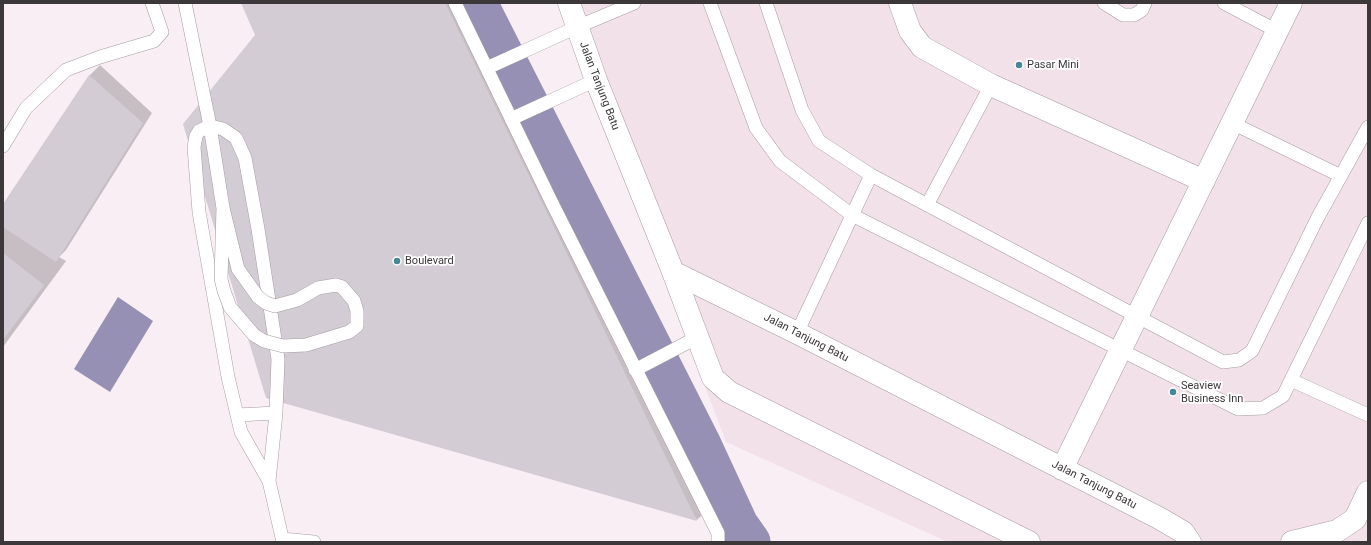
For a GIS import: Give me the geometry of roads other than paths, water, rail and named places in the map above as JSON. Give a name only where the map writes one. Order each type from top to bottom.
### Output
[{"type":"street","name":"Jalan Tanjung Batu","points":[[569,3],[596,80],[673,272],[797,333],[1159,518],[1183,532],[1190,542]]},
{"type":"street","points":[[900,3],[910,31],[922,47],[991,84],[1204,181]]},
{"type":"street","points":[[1062,469],[1291,3]]},
{"type":"street","points":[[673,272],[696,338],[712,378],[729,392],[1029,542]]},
{"type":"street","points":[[1292,542],[1337,531],[1355,519],[1368,492]]},
{"type":"lane","points":[[3,146],[26,108],[66,70],[100,57],[154,41],[162,32],[152,3]]},
{"type":"lane","points":[[185,3],[210,126],[223,208],[238,269],[258,297],[266,303],[275,306],[297,300],[318,288],[336,286],[342,287],[354,302],[357,311],[357,326],[348,332],[306,345],[283,346],[264,341],[254,335],[230,307],[221,279],[223,208]]},
{"type":"lane","points":[[455,3],[635,370],[718,533],[718,542]]},
{"type":"lane","points":[[487,68],[577,26],[634,3]]},
{"type":"lane","points":[[710,3],[756,128],[780,161],[852,215],[1238,409],[1264,408],[1283,396],[1368,223]]},
{"type":"lane","points":[[766,3],[802,110],[819,141],[871,175],[1223,362],[1239,360],[1252,351],[1318,217],[1368,127]]},
{"type":"lane","points":[[1104,3],[1123,15],[1134,15],[1142,10],[1145,3]]},
{"type":"lane","points":[[1224,3],[1277,31]]},
{"type":"lane","points":[[511,119],[596,80]]},
{"type":"lane","points":[[927,205],[991,84]]},
{"type":"lane","points":[[1232,123],[1341,176]]},
{"type":"lane","points":[[269,481],[276,413],[278,359],[258,229],[245,158],[236,138],[223,129],[210,126],[199,131],[196,136],[194,146],[200,212],[228,377],[241,432],[269,481],[282,540],[314,542]]},
{"type":"lane","points":[[797,333],[871,175]]},
{"type":"lane","points":[[635,370],[696,338]]},
{"type":"lane","points":[[1291,380],[1368,415]]},
{"type":"lane","points":[[237,415],[276,413]]},
{"type":"waterway","points":[[477,3],[701,445],[738,525],[750,542]]},
{"type":"place","name":"Pasar Mini","points":[[1019,65]]},
{"type":"place","name":"Boulevard","points":[[397,261]]},
{"type":"place","name":"Seaview Business Inn","points":[[1173,392]]}]
